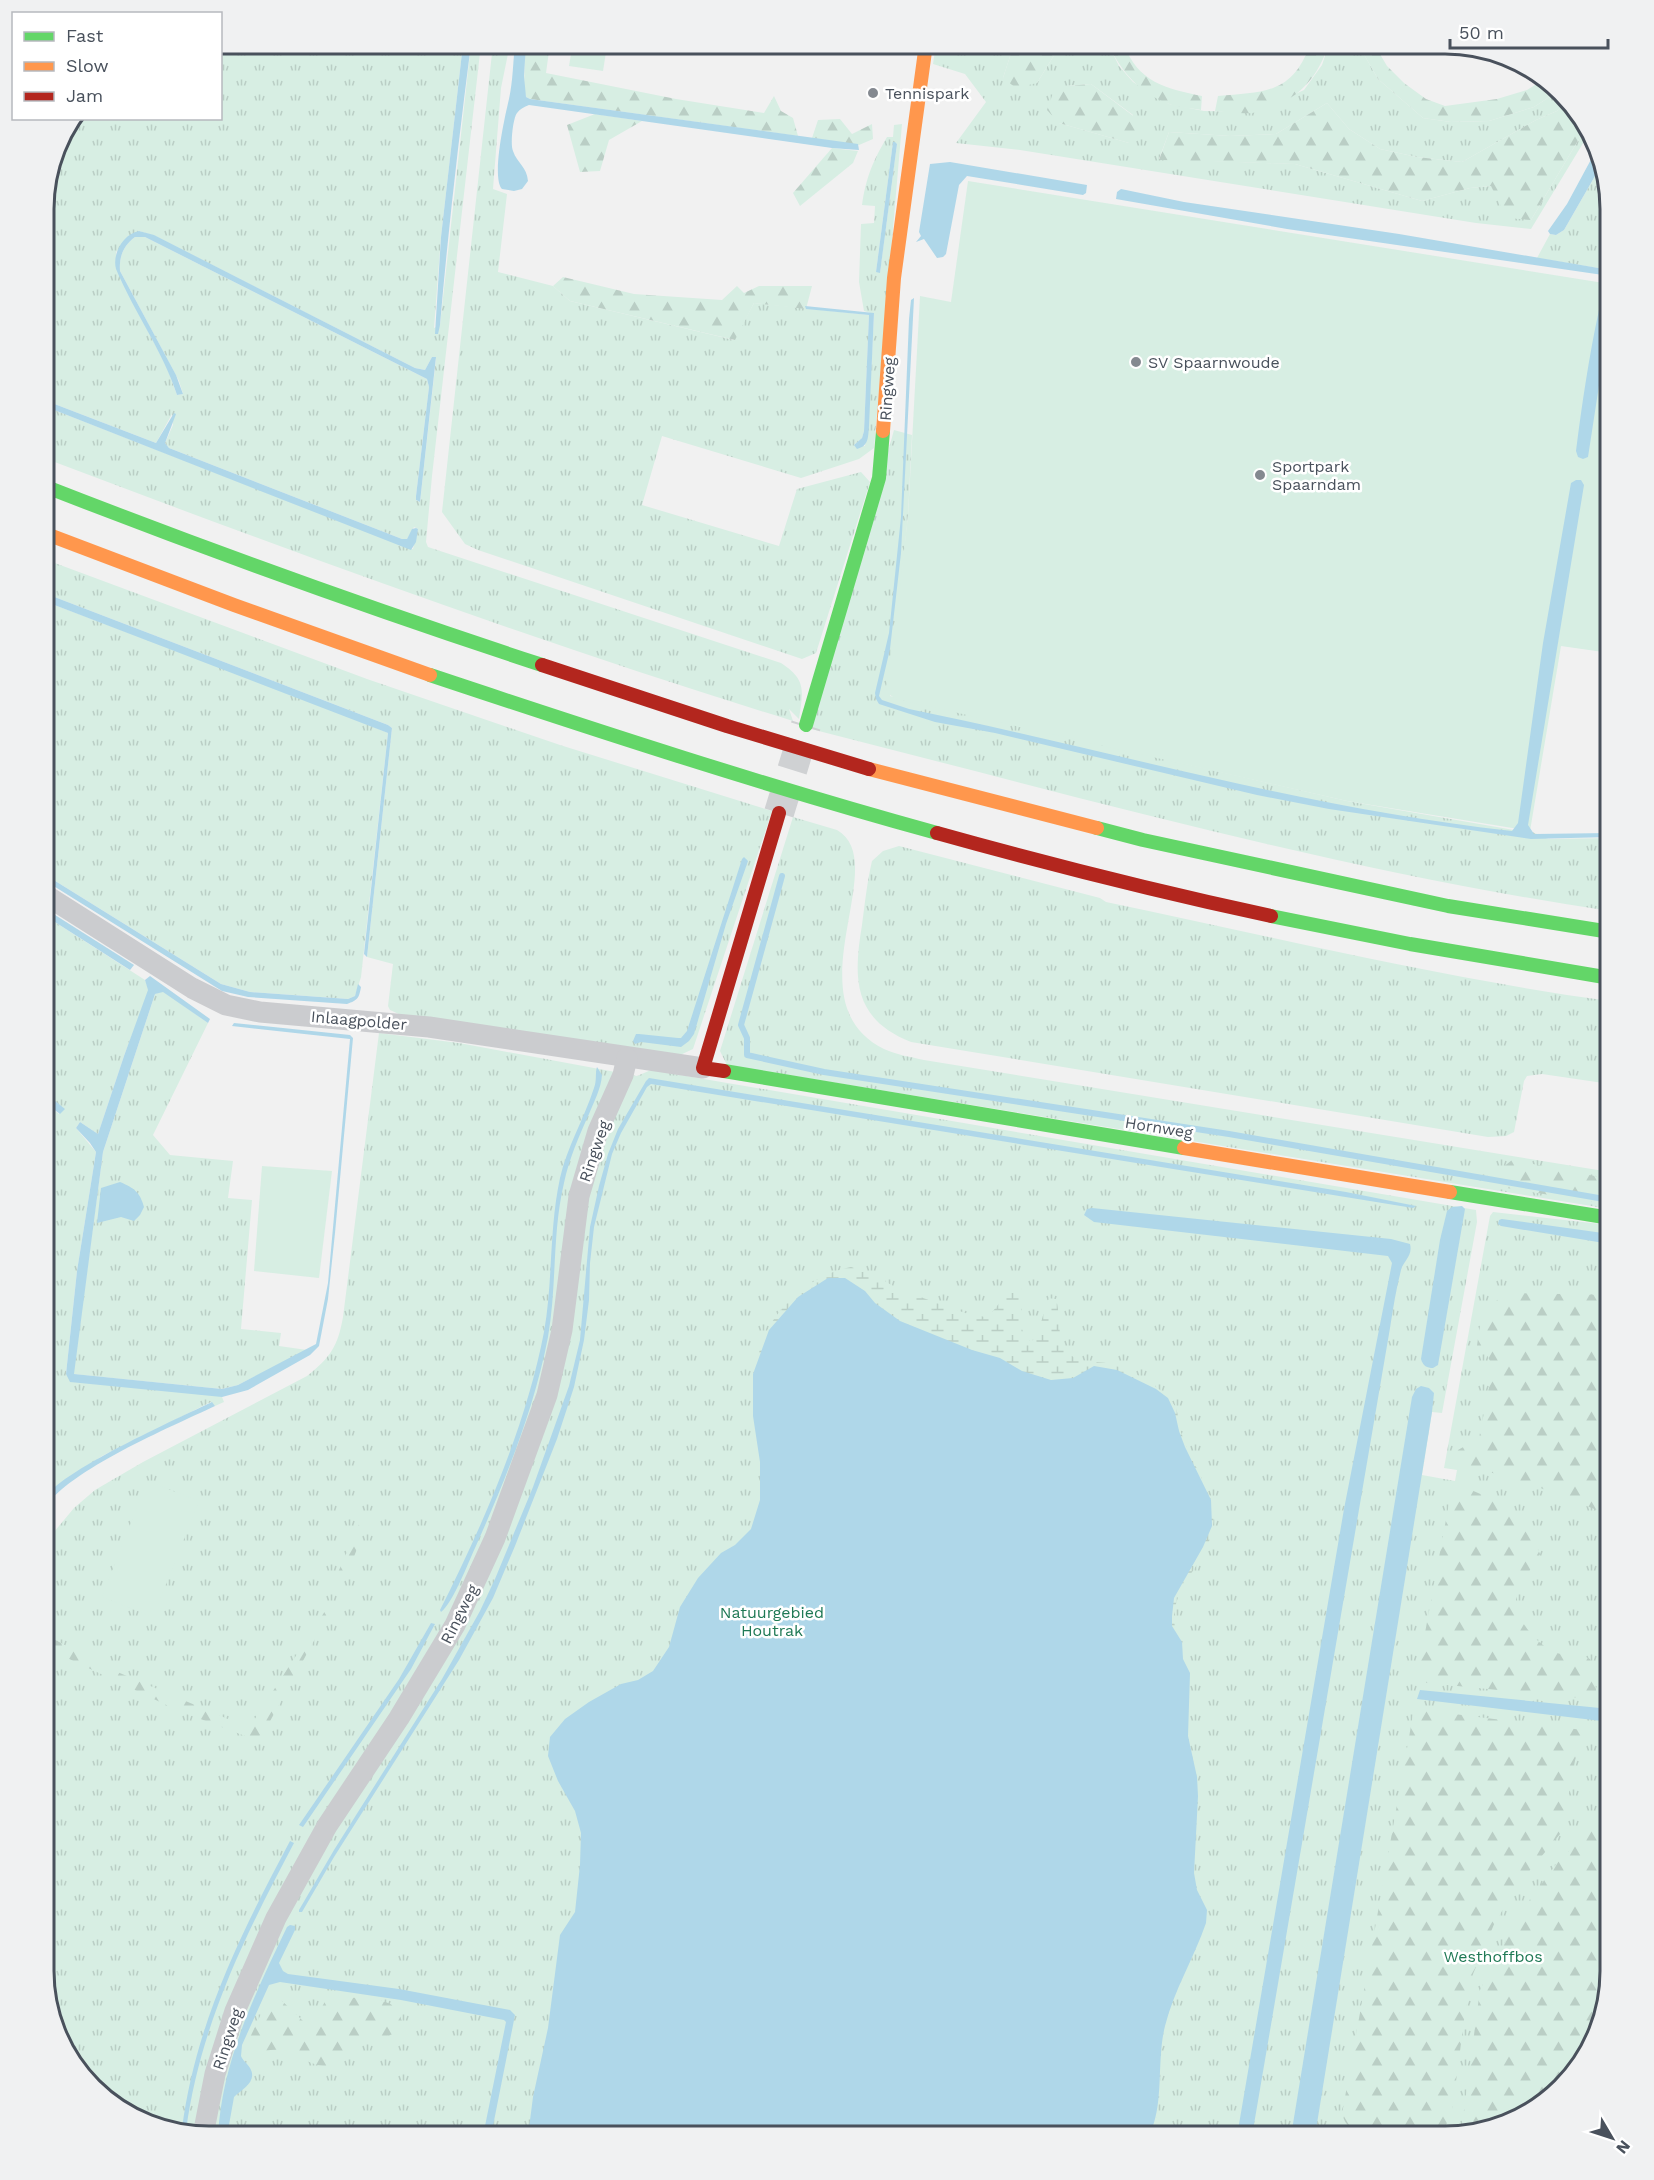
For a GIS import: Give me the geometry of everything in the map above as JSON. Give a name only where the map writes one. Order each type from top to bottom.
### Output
[{"type":"main road","name":"Ringweg","points":[[806,725],[879,478],[894,278],[925,54]]},
{"type":"main road","points":[[54,490],[443,633],[727,726],[876,771],[1154,843],[1449,906],[1600,930]]},
{"type":"main road","points":[[54,537],[142,571],[453,682],[818,801],[1094,876],[1276,917],[1426,948],[1600,976]]},
{"type":"main road","points":[[703,1068],[779,813]]},
{"type":"main road","name":"Hornweg","points":[[703,1068],[1600,1216]]},
{"type":"street","name":"Inlaagpolder","points":[[54,900],[192,988],[226,1005],[260,1012],[429,1027],[703,1068]]},
{"type":"street","name":"Ringweg","points":[[205,2126],[215,2074],[235,2011],[276,1918],[327,1826],[404,1709],[455,1625],[499,1528],[535,1433],[554,1368],[562,1330],[579,1196],[598,1131],[620,1083],[627,1058]]},
{"type":"green space","points":[[222,54],[462,54],[441,237],[434,328],[440,325],[470,54],[480,54],[432,476],[426,542],[428,547],[781,663],[795,675],[801,687],[802,701],[799,719],[789,709],[793,721],[510,628],[323,562],[54,462],[54,410],[413,549],[418,529],[414,527],[407,539],[402,539],[169,448],[165,443],[173,425],[172,414],[156,443],[54,404],[54,198],[59,169],[66,149],[82,120],[222,120]],"holes":[[[139,231],[155,236],[415,368],[425,370],[432,357],[436,359],[420,502],[416,500],[416,496],[429,387],[427,379],[145,237],[135,237],[127,244],[123,252],[120,271],[179,381],[183,394],[177,395],[166,365],[121,280],[116,252]]]},
{"type":"green space","points":[[492,54],[508,54],[501,88],[493,189],[507,194],[498,272],[553,286],[570,301],[734,340],[754,303],[869,315],[864,431],[862,438],[854,445],[865,446],[874,314],[864,311],[859,282],[861,224],[874,223],[875,206],[862,205],[868,178],[878,154],[887,137],[893,137],[894,125],[902,124],[874,448],[859,459],[801,478],[662,436],[642,505],[779,546],[797,489],[861,472],[870,482],[816,653],[802,659],[465,544],[442,512]],"holes":[[[893,142],[897,144],[880,272],[876,272]]]},
{"type":"green space","points":[[525,54],[549,54],[546,73],[676,99],[764,113],[774,96],[781,111],[793,118],[798,136],[530,99],[526,97]]},
{"type":"green space","points":[[571,54],[606,54],[603,71],[569,66]]},
{"type":"green space","points":[[934,54],[1011,54],[1003,78],[1037,83],[1055,54],[1113,54],[1119,66],[1133,82],[1169,104],[1204,111],[1256,112],[1304,90],[1322,65],[1326,54],[1364,54],[1378,79],[1423,118],[1451,122],[1489,121],[1534,107],[1551,96],[1561,106],[1557,111],[1536,120],[1462,162],[1417,157],[1380,149],[1349,129],[1327,103],[1276,134],[1230,136],[1169,132],[1159,159],[1295,164],[1422,201],[1470,188],[1491,186],[1531,220],[1581,135],[1584,141],[1531,229],[1476,223],[1020,150],[956,143],[986,102],[965,74],[933,64]],"holes":[[[1091,84],[1133,115],[1129,143],[1059,123],[1067,86]]]},
{"type":"green space","points":[[1011,54],[1055,54],[1037,83],[1016,88],[1003,78]]},
{"type":"green space","points":[[1114,54],[1129,54],[1137,67],[1155,82],[1202,96],[1201,110],[1173,105],[1149,94],[1132,80]]},
{"type":"green space","points":[[1306,54],[1325,54],[1311,79],[1284,102],[1253,113],[1215,111],[1218,96],[1263,91],[1275,87],[1295,73]]},
{"type":"green space","points":[[1364,54],[1380,54],[1387,66],[1404,83],[1426,99],[1445,106],[1497,99],[1527,90],[1536,84],[1551,96],[1534,107],[1489,121],[1451,122],[1423,118],[1378,79]]},
{"type":"green space","points":[[1091,84],[1144,124],[1144,133],[1138,139],[1129,143],[1059,123],[1047,110],[1053,93],[1067,86]]},
{"type":"green space","points":[[1327,103],[1349,129],[1380,149],[1417,157],[1462,162],[1536,120],[1557,111],[1561,106],[1581,135],[1531,220],[1507,218],[1491,186],[1470,188],[1422,201],[1295,164],[1159,160],[1169,132],[1230,136],[1276,134]]},
{"type":"green space","points":[[595,114],[642,121],[609,140],[600,171],[580,172],[567,125]]},
{"type":"green space","points":[[840,119],[852,134],[872,124],[873,139],[859,145],[812,138],[818,120]]},
{"type":"green space","points":[[832,148],[858,151],[853,163],[800,206],[793,193]]},
{"type":"green space","points":[[1596,174],[1600,209],[1600,268],[1537,258],[1550,234],[1556,235],[1564,230]]},
{"type":"green space","name":"Sportpark Spaarndam","points":[[968,181],[1600,282],[1600,652],[1561,646],[1530,831],[1347,801],[896,699],[887,693],[908,515],[920,296],[951,302]]},
{"type":"green space","points":[[563,277],[634,294],[722,300],[737,286],[744,293],[759,286],[812,286],[806,309],[754,303],[735,340],[570,301],[553,286]]},
{"type":"green space","points":[[894,430],[912,435],[908,515],[890,696],[1347,801],[1530,831],[1548,839],[1600,838],[1600,909],[1509,894],[1308,854],[811,729]]},
{"type":"green space","points":[[54,563],[367,679],[560,745],[772,811],[693,1049],[678,1056],[401,1015],[390,1010],[388,1006],[393,964],[367,957],[392,728],[54,597]]},
{"type":"green space","points":[[54,605],[328,708],[388,733],[361,977],[355,996],[348,999],[250,992],[221,984],[54,880]]},
{"type":"green space","points":[[793,817],[837,830],[851,847],[855,871],[842,967],[845,999],[857,1027],[884,1049],[924,1060],[1600,1170],[1600,1207],[727,1065],[720,1051]]},
{"type":"green space","points":[[899,846],[1100,898],[1106,902],[1420,969],[1600,1000],[1600,1083],[1542,1074],[1527,1076],[1514,1132],[1506,1136],[1488,1137],[911,1042],[892,1033],[878,1022],[861,995],[858,980],[859,945],[867,885],[872,861],[883,851]]},
{"type":"green space","points":[[54,921],[145,980],[149,990],[98,1134],[80,1122],[76,1128],[96,1152],[77,1271],[66,1374],[217,1395],[222,1397],[224,1402],[215,1406],[211,1402],[102,1456],[54,1490],[54,1110],[59,1114],[64,1109],[54,1100]]},
{"type":"green space","points":[[163,991],[208,1023],[153,1135],[170,1155],[233,1161],[228,1198],[252,1200],[241,1329],[281,1333],[279,1346],[307,1350],[238,1385],[222,1389],[73,1374],[103,1152],[155,994]]},
{"type":"green space","name":"Natuurgebied Houtrak","points":[[379,1033],[459,1043],[637,1076],[651,1070],[1476,1210],[1477,1222],[1442,1413],[1432,1412],[1422,1475],[1455,1481],[1457,1470],[1444,1468],[1490,1216],[1493,1212],[1600,1224],[1600,1971],[1599,1992],[1592,2021],[1574,2057],[1547,2088],[1514,2110],[1476,2123],[1445,2126],[209,2126],[169,2121],[131,2105],[107,2088],[80,2057],[62,2021],[54,1982],[54,1532],[74,1508],[95,1490],[143,1462],[307,1376],[332,1351],[343,1317]]},
{"type":"green space","points":[[1512,1160],[1600,1177],[1600,1203],[1501,1187],[1495,1180],[1502,1168]]},
{"type":"green space","points":[[262,1166],[332,1171],[319,1278],[254,1271]]},
{"type":"green space","points":[[851,1267],[874,1274],[896,1288],[965,1313],[985,1317],[995,1309],[1013,1284],[1021,1288],[1022,1329],[1026,1341],[1032,1341],[1038,1333],[1048,1298],[1056,1299],[1061,1339],[1071,1355],[1081,1360],[1110,1364],[1127,1370],[1156,1387],[1171,1401],[1176,1408],[1181,1432],[1189,1452],[1209,1494],[1213,1508],[1210,1539],[1179,1594],[1174,1619],[1188,1669],[1188,1735],[1198,1793],[1194,1875],[1205,1910],[1206,1923],[1165,2026],[1162,2040],[1158,2110],[1154,2126],[1098,2126],[1081,1382],[753,1374],[766,1333],[781,1310],[801,1290],[838,1270]]},
{"type":"green space","points":[[1509,1293],[1600,1295],[1600,1511],[1533,1485],[1520,1486],[1502,1475],[1460,1466],[1455,1460],[1458,1450],[1479,1438],[1493,1367],[1487,1355],[1477,1346],[1484,1314],[1492,1304]]},
{"type":"green space","points":[[147,1481],[199,1501],[153,1617],[102,1597]]},
{"type":"green space","points":[[1453,1482],[1510,1507],[1529,1529],[1540,1554],[1517,1594],[1519,1615],[1535,1638],[1550,1650],[1559,1654],[1576,1654],[1590,1659],[1595,1670],[1596,1694],[1591,1699],[1427,1683],[1417,1676]]},
{"type":"green space","points":[[364,1513],[368,1521],[344,1582],[336,1577]]},
{"type":"green space","points":[[334,1604],[263,1734],[253,1739],[177,1710],[54,1652],[54,1639],[108,1668],[249,1728],[329,1605]]},
{"type":"green space","points":[[1414,1709],[1591,1731],[1577,1753],[1571,1776],[1565,1828],[1522,1880],[1495,1922],[1473,1974],[1465,2013],[1452,2112],[1446,2126],[1349,2126],[1342,2114]]},
{"type":"green space","points":[[1600,1819],[1600,1971],[1599,1992],[1592,2021],[1574,2057],[1547,2088],[1514,2110],[1495,2118],[1462,2125],[1480,1990],[1520,1913],[1557,1863]]},
{"type":"green space","points":[[279,1998],[303,2021],[316,2027],[318,2014],[327,1998],[363,1998],[382,2001],[396,2008],[402,2021],[393,2034],[358,2046],[352,2050],[342,2064],[333,2066],[313,2064],[288,2052],[278,2050],[250,2054],[247,2044],[267,2001]]},
{"type":"water","points":[[462,54],[470,54],[440,325],[438,334],[435,334],[441,237]]},
{"type":"water","points":[[514,54],[525,54],[526,97],[530,99],[858,144],[859,150],[529,105],[517,113],[513,126],[512,143],[512,148],[526,172],[528,181],[522,189],[514,191],[502,189],[499,182],[498,160]]},
{"type":"water","points":[[893,142],[897,144],[880,273],[876,272]]},
{"type":"water","points":[[1591,159],[1596,174],[1564,230],[1556,235],[1550,234],[1548,231],[1567,204]]},
{"type":"water","points":[[950,162],[1087,185],[1086,193],[1083,195],[967,176],[959,185],[946,254],[937,258],[924,239],[916,242],[921,236],[919,232],[930,164]]},
{"type":"water","points":[[1121,189],[1184,202],[1399,234],[1600,268],[1600,275],[1287,229],[1116,199],[1117,192]]},
{"type":"water","points":[[139,231],[154,235],[415,368],[425,370],[432,357],[436,357],[420,502],[416,500],[416,496],[429,387],[427,379],[145,237],[135,237],[127,244],[123,252],[120,271],[176,375],[183,394],[177,395],[164,363],[116,269],[117,251],[120,246],[128,236]]},
{"type":"water","points":[[914,298],[901,553],[890,649],[879,696],[882,700],[909,709],[1284,794],[1435,821],[1512,831],[1518,823],[1543,643],[1571,483],[1581,480],[1584,485],[1528,825],[1534,834],[1600,833],[1600,837],[1531,839],[1329,809],[1257,795],[995,733],[935,722],[879,704],[875,693],[889,633],[901,517],[911,300]]},
{"type":"water","points":[[805,306],[874,313],[868,434],[866,443],[861,448],[857,449],[854,445],[862,438],[864,431],[869,315],[806,309]]},
{"type":"water","points":[[1600,306],[1600,379],[1588,457],[1583,459],[1578,457],[1576,451]]},
{"type":"water","points":[[54,404],[156,443],[174,413],[176,414],[165,443],[169,448],[402,539],[407,539],[412,529],[416,528],[418,529],[416,542],[411,550],[54,410]]},
{"type":"water","points":[[54,597],[392,728],[367,957],[364,954],[388,733],[54,605]]},
{"type":"water","points":[[744,857],[748,861],[726,924],[694,1034],[681,1047],[641,1042],[635,1044],[633,1041],[636,1034],[681,1038],[687,1031]]},
{"type":"water","points":[[54,880],[221,984],[250,992],[348,999],[355,996],[358,984],[361,987],[356,1000],[347,1004],[248,997],[222,991],[54,886]]},
{"type":"water","points":[[54,914],[134,965],[130,970],[54,921]]},
{"type":"water","points":[[150,976],[210,1019],[208,1023],[163,992],[155,994],[103,1152],[74,1374],[222,1389],[238,1385],[316,1344],[328,1283],[350,1039],[232,1026],[234,1023],[350,1035],[353,1038],[328,1299],[319,1346],[310,1355],[248,1390],[222,1397],[70,1382],[66,1374],[77,1271],[96,1152],[76,1128],[80,1122],[98,1134],[148,990],[145,980]]},
{"type":"water","points":[[597,1067],[602,1075],[600,1085],[571,1156],[560,1202],[551,1318],[535,1391],[508,1471],[486,1523],[455,1592],[441,1612],[487,1509],[515,1439],[526,1403],[547,1313],[554,1217],[560,1178],[595,1085]]},
{"type":"water","points":[[649,1078],[1346,1192],[1416,1206],[1413,1208],[651,1084],[647,1087],[621,1133],[612,1154],[594,1227],[584,1340],[574,1387],[557,1439],[493,1598],[459,1660],[334,1857],[302,1912],[299,1912],[334,1850],[442,1679],[495,1579],[533,1487],[569,1386],[580,1340],[590,1227],[608,1154],[618,1129]]},
{"type":"water","points":[[54,1100],[65,1109],[60,1114],[54,1110]]},
{"type":"water","points":[[120,1182],[133,1189],[141,1198],[144,1207],[140,1215],[134,1221],[121,1217],[97,1223],[101,1188]]},
{"type":"water","points":[[1462,1206],[1465,1209],[1438,1365],[1429,1368],[1421,1359],[1440,1240],[1447,1211],[1452,1207]]},
{"type":"water","points":[[1087,1209],[1391,1239],[1410,1244],[1410,1252],[1401,1270],[1395,1299],[1254,2126],[1239,2126],[1344,1509],[1392,1263],[1388,1256],[1094,1222],[1084,1215]]},
{"type":"water","points":[[1499,1220],[1600,1233],[1600,1242],[1501,1226],[1498,1224]]},
{"type":"water","points":[[828,1278],[845,1278],[865,1291],[875,1303],[900,1321],[972,1350],[1000,1358],[1022,1371],[1051,1380],[1073,1378],[1094,1366],[1117,1370],[1156,1389],[1168,1398],[1175,1413],[1185,1447],[1211,1500],[1212,1526],[1203,1547],[1174,1598],[1172,1616],[1172,1626],[1182,1642],[1183,1659],[1190,1673],[1188,1736],[1197,1777],[1198,1796],[1194,1873],[1197,1890],[1207,1910],[1206,1923],[1165,2026],[1159,2096],[1153,2126],[529,2126],[548,2028],[560,1935],[575,1912],[580,1865],[581,1833],[575,1811],[558,1781],[548,1756],[550,1737],[565,1719],[589,1702],[621,1684],[638,1680],[653,1671],[669,1647],[680,1607],[698,1578],[721,1553],[735,1545],[751,1529],[760,1500],[760,1462],[753,1416],[753,1374],[769,1330],[798,1297]]},
{"type":"water","points":[[1421,1386],[1429,1388],[1434,1393],[1432,1412],[1317,2126],[1293,2126],[1412,1397],[1416,1389]]},
{"type":"water","points":[[212,1402],[215,1406],[97,1465],[54,1496],[54,1488],[71,1475],[148,1432]]},
{"type":"water","points":[[431,1623],[435,1624],[411,1669],[303,1827],[299,1825],[399,1679]]},
{"type":"water","points":[[1420,1690],[1600,1708],[1600,1721],[1417,1699]]},
{"type":"water","points":[[290,1841],[294,1843],[258,1912],[227,1982],[202,2054],[187,2125],[183,2124],[197,2053],[209,2016],[222,1980],[254,1910]]},
{"type":"water","points":[[295,1926],[295,1930],[279,1963],[283,1971],[288,1974],[399,1989],[510,2010],[515,2015],[493,2126],[485,2126],[506,2022],[504,2020],[401,2000],[280,1982],[269,1985],[242,2045],[241,2056],[252,2073],[251,2081],[234,2097],[229,2126],[219,2126],[226,2081],[242,2028],[287,1927]]},
{"type":"waterway","points":[[782,876],[741,1025],[747,1038],[747,1055],[824,1072],[1229,1134],[1600,1198]]},
{"type":"tunnel","points":[[779,813],[806,725]]},
{"type":"traffic: fast","points":[[806,725],[879,478],[883,431]]},
{"type":"traffic: fast","points":[[54,490],[292,579],[542,665]]},
{"type":"traffic: fast","points":[[430,675],[682,757],[937,833]]},
{"type":"traffic: fast","points":[[1097,828],[1448,906],[1600,930]]},
{"type":"traffic: fast","points":[[1271,916],[1410,944],[1600,976]]},
{"type":"traffic: fast","points":[[724,1071],[1184,1148]]},
{"type":"traffic: fast","points":[[1450,1192],[1600,1216]]},
{"type":"traffic: slow","points":[[883,431],[894,278],[925,54]]},
{"type":"traffic: slow","points":[[54,537],[234,605],[430,675]]},
{"type":"traffic: slow","points":[[869,769],[1097,828]]},
{"type":"traffic: slow","points":[[1184,1148],[1450,1192]]},
{"type":"traffic: jam","points":[[542,665],[727,726],[869,769]]},
{"type":"traffic: jam","points":[[724,1071],[703,1068],[779,813]]},
{"type":"traffic: jam","points":[[937,833],[1104,877],[1271,916]]},
{"type":"place","name":"Tennispark","points":[[873,93]]},
{"type":"place","name":"SV Spaarnwoude","points":[[1136,362]]},
{"type":"place","name":"Sportpark Spaarndam","points":[[1260,475]]},
{"type":"park label","name":"Westhoffbos","points":[[1493,1956]]}]
